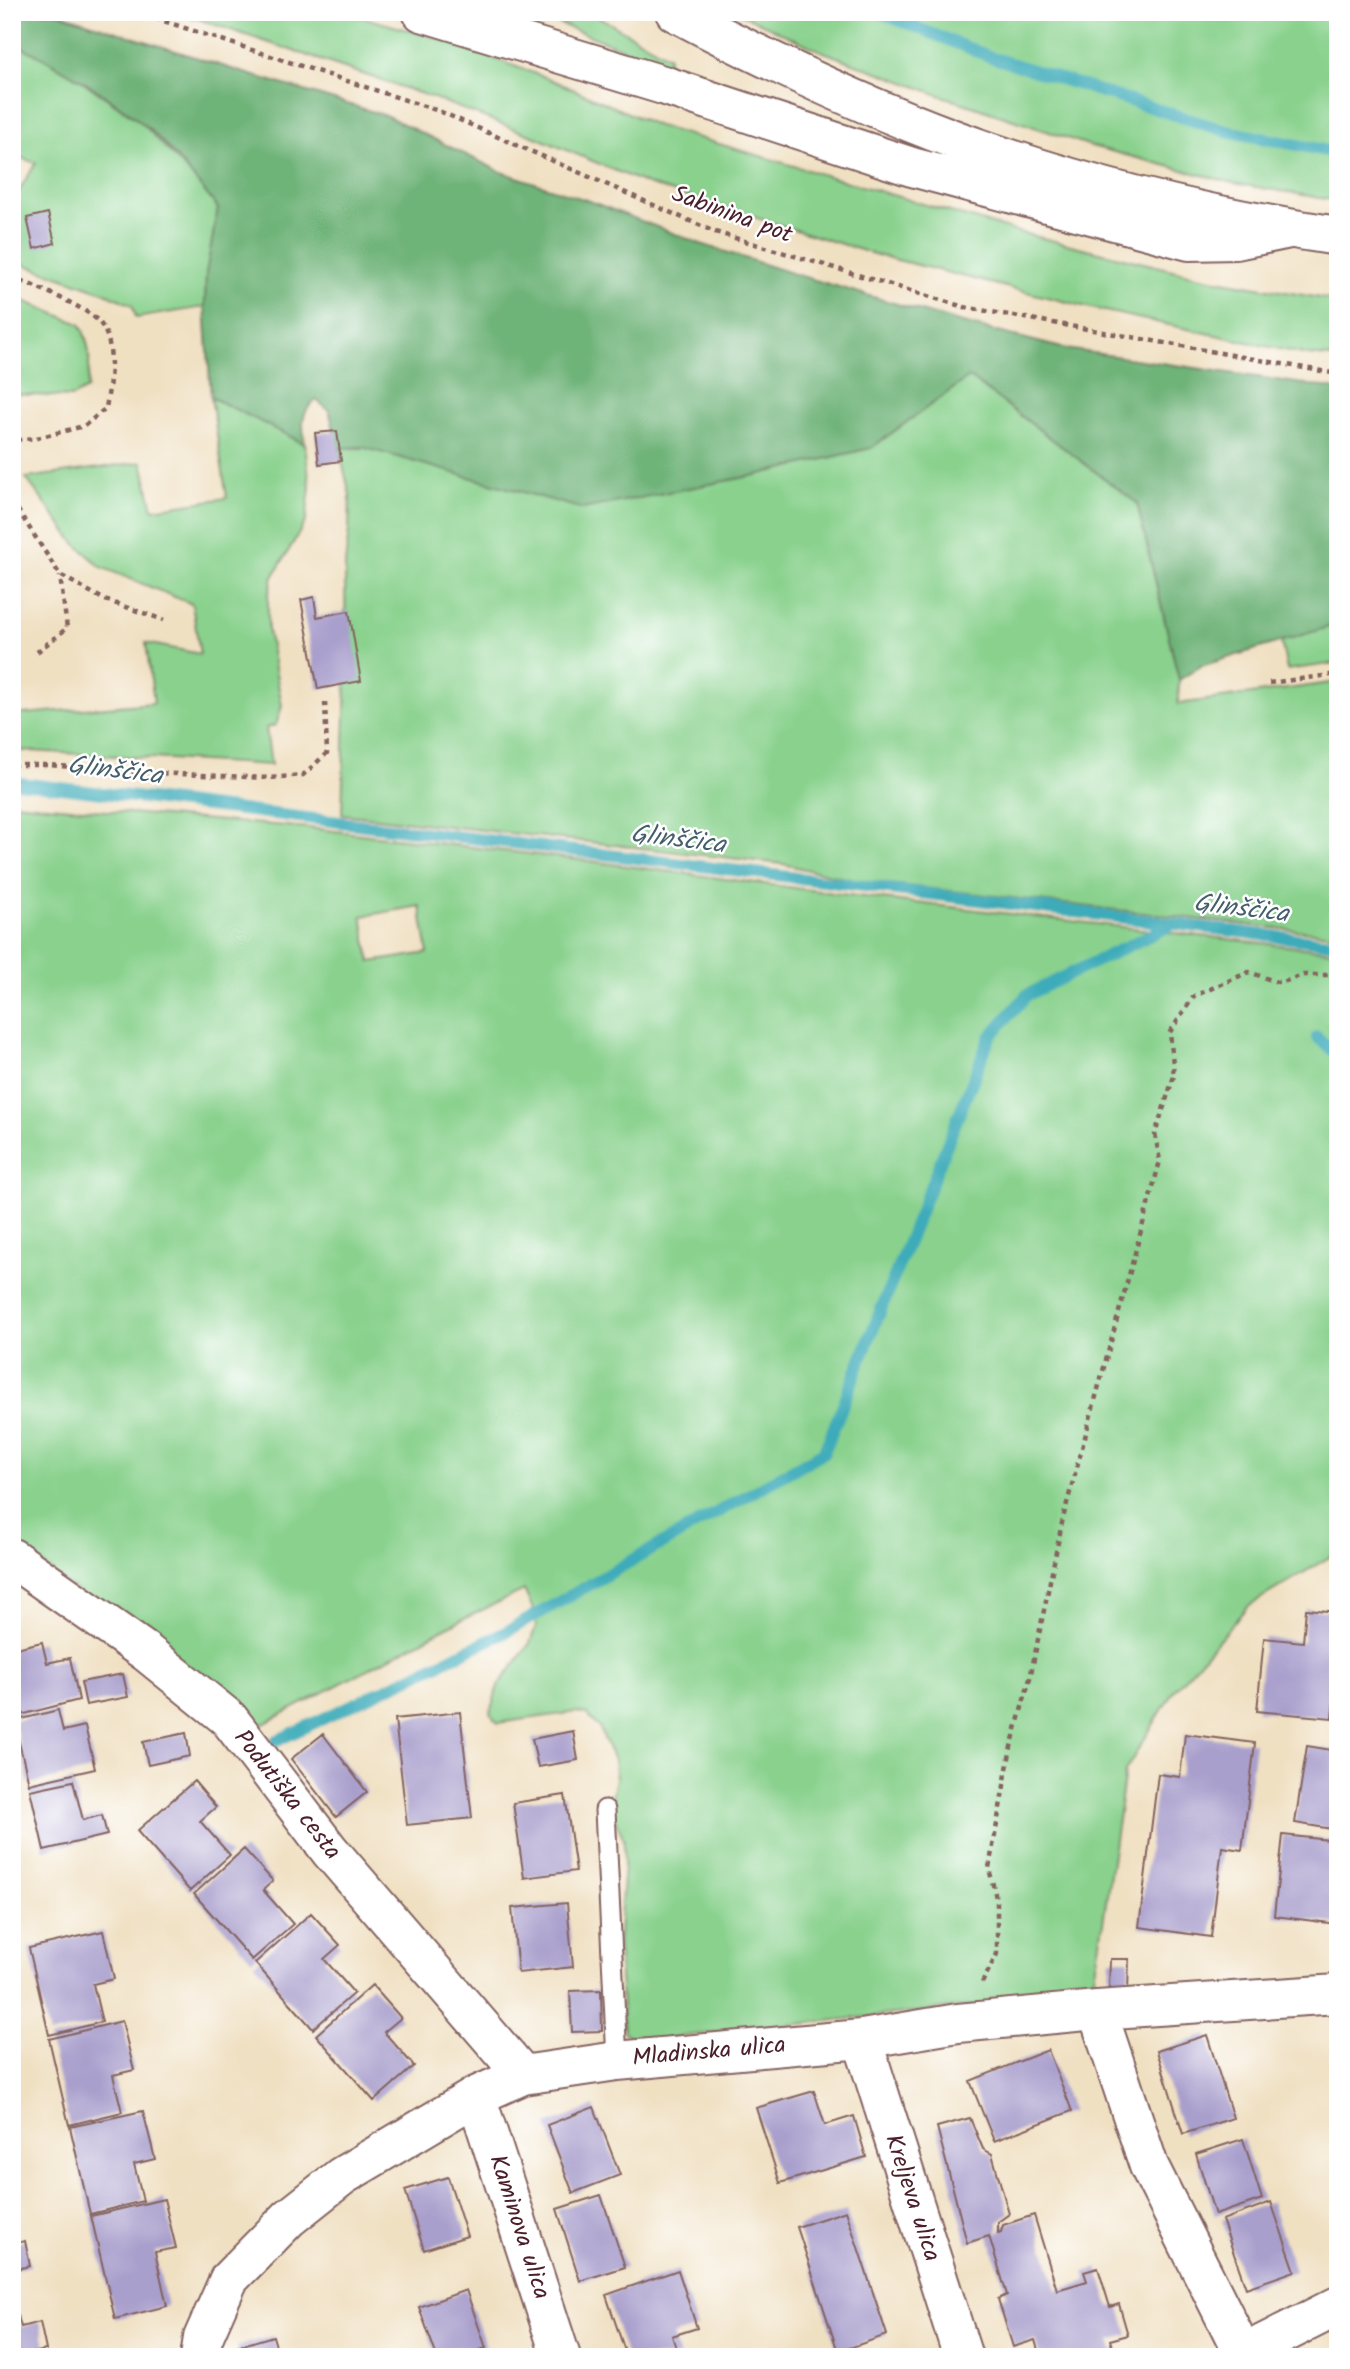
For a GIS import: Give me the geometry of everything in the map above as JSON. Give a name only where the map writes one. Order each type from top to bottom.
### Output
[{"type":"main road","points":[[422,12],[663,85],[912,167],[1189,241],[1236,240],[1290,229]]},
{"type":"main road","points":[[675,12],[775,64],[956,140],[1055,172],[1156,200],[1290,229],[1338,236]]},
{"type":"main road","name":"Podutiška cesta","points":[[12,1558],[146,1652],[229,1719],[330,1852],[523,2075]]},
{"type":"main road","name":"Mladinska ulica","points":[[200,2357],[203,2338],[229,2278],[289,2218],[342,2176],[476,2096],[523,2075],[617,2061],[862,2039],[958,2023],[1097,2010],[1338,1994]]},
{"type":"main road","points":[[1097,2010],[1149,2165],[1259,2351],[1338,2306]]},
{"type":"main road","name":"Kreljeva ulica","points":[[862,2039],[963,2357]]},
{"type":"main road","name":"Kaminova ulica","points":[[476,2096],[561,2357]]},
{"type":"lane","points":[[605,1810],[617,2061]]},
{"type":"path","name":"Sabinina pot","points":[[136,12],[439,111],[728,236],[964,307],[1338,374]]},
{"type":"path","points":[[12,277],[69,302],[99,322],[108,342],[111,376],[106,408],[84,426],[37,438],[12,439]]},
{"type":"path","points":[[12,501],[60,575],[67,628],[37,652]]},
{"type":"path","points":[[60,575],[105,600],[164,620]]},
{"type":"path","points":[[1269,683],[1338,674]]},
{"type":"path","points":[[12,765],[270,778],[303,775],[327,753],[325,702]]},
{"type":"path","points":[[958,2023],[997,1954],[997,1902],[989,1868],[1011,1747],[1030,1678],[1063,1518],[1160,1161],[1155,1134],[1174,1076],[1170,1032],[1194,996],[1249,972],[1277,982],[1303,975],[1338,977]]},
{"type":"green space","points":[[12,12],[55,12],[387,116],[499,171],[592,202],[701,244],[955,321],[1066,349],[1338,389],[1338,624],[1201,666],[1179,680],[1137,503],[969,377],[871,448],[756,475],[583,509],[362,447],[339,448],[329,410],[316,400],[307,409],[303,419],[305,444],[211,397],[205,307],[206,273],[218,208],[172,152],[142,123],[79,79],[12,42]]},
{"type":"green space","points":[[177,12],[344,12],[440,39],[547,78],[658,126],[1018,232],[1205,278],[1338,301],[1338,358],[1307,355],[1091,308],[877,255],[647,184],[431,97]]},
{"type":"green space","points":[[530,12],[590,12],[669,57],[666,66]]},
{"type":"green space","points":[[737,12],[1338,12],[1338,201],[1233,183],[1091,146],[939,95],[816,49]]},
{"type":"green space","points":[[12,42],[57,64],[142,123],[218,208],[206,273],[205,307],[136,318],[132,305],[20,263],[12,257],[12,202],[36,163],[12,155]]},
{"type":"green space","points":[[12,296],[80,324],[87,340],[89,355],[87,389],[72,397],[12,394]]},
{"type":"green space","points":[[969,376],[1137,503],[1179,680],[1178,704],[1338,682],[1338,935],[853,880],[783,864],[342,814],[346,679],[345,564],[350,495],[339,448],[870,448]]},
{"type":"green space","points":[[211,397],[305,444],[310,487],[306,521],[273,577],[268,597],[268,630],[282,706],[276,725],[266,728],[271,765],[12,750],[12,715],[154,703],[146,643],[200,654],[192,604],[101,567],[74,542],[26,478],[142,462],[153,509],[227,498]]},
{"type":"green space","points":[[1338,624],[1338,663],[1287,670],[1281,641]]},
{"type":"green space","points":[[12,803],[309,828],[1338,952],[1338,1552],[1248,1606],[1173,1692],[1125,1771],[1102,1930],[1094,1977],[1088,1994],[635,2039],[624,2033],[618,1947],[624,1839],[612,1813],[611,1802],[616,1779],[614,1760],[600,1729],[587,1714],[576,1712],[498,1723],[490,1713],[498,1686],[530,1643],[536,1626],[533,1609],[524,1590],[457,1622],[254,1729],[12,1541]],"holes":[[[420,906],[428,953],[370,962],[362,916]]]},
{"type":"building","points":[[48,213],[55,243],[34,249],[27,218]]},
{"type":"building","points":[[337,431],[341,461],[319,464],[315,433]]},
{"type":"building","points":[[314,597],[317,617],[349,611],[361,681],[318,689],[301,600]]},
{"type":"building","points":[[1306,1609],[1338,1612],[1338,1664],[1332,1718],[1257,1711],[1264,1638],[1303,1642]]},
{"type":"building","points":[[42,1642],[47,1663],[70,1658],[79,1700],[13,1717],[12,1649]]},
{"type":"building","points":[[123,1674],[128,1697],[86,1705],[81,1682]]},
{"type":"building","points":[[58,1710],[63,1731],[85,1726],[95,1769],[29,1784],[14,1721]]},
{"type":"building","points":[[460,1712],[472,1818],[407,1825],[395,1719]]},
{"type":"building","points":[[573,1731],[578,1760],[538,1767],[532,1739]]},
{"type":"building","points":[[186,1733],[190,1756],[148,1765],[143,1742]]},
{"type":"building","points":[[323,1734],[367,1792],[336,1817],[291,1759]]},
{"type":"building","points":[[1185,1734],[1255,1743],[1242,1850],[1222,1847],[1211,1937],[1139,1927],[1158,1774],[1180,1777]]},
{"type":"building","points":[[1307,1746],[1338,1751],[1338,1830],[1295,1823]]},
{"type":"building","points":[[73,1781],[83,1820],[102,1815],[107,1835],[44,1850],[30,1790]]},
{"type":"building","points":[[194,1781],[216,1807],[200,1821],[230,1855],[190,1891],[137,1831]]},
{"type":"building","points":[[565,1795],[576,1871],[524,1878],[513,1803]]},
{"type":"building","points":[[1283,1835],[1338,1841],[1338,1924],[1274,1916]]},
{"type":"building","points":[[244,1849],[273,1881],[263,1890],[293,1924],[252,1960],[194,1894]]},
{"type":"building","points":[[567,1903],[573,1967],[518,1973],[512,1908]]},
{"type":"building","points":[[311,1913],[340,1945],[324,1959],[354,1993],[313,2029],[255,1963]]},
{"type":"building","points":[[103,1931],[114,1979],[93,1984],[102,2022],[49,2035],[29,1948]]},
{"type":"building","points":[[1110,1959],[1129,1959],[1128,1992],[1109,1991]]},
{"type":"building","points":[[372,1985],[401,2018],[384,2032],[414,2066],[374,2101],[316,2035]]},
{"type":"building","points":[[601,1990],[602,2031],[572,2032],[570,1991]]},
{"type":"building","points":[[122,2021],[134,2070],[113,2075],[122,2112],[69,2125],[49,2039]]},
{"type":"building","points":[[1207,2035],[1233,2118],[1183,2134],[1157,2051]]},
{"type":"building","points":[[1048,2050],[1072,2111],[994,2141],[970,2081]]},
{"type":"building","points":[[814,2091],[825,2125],[854,2116],[866,2157],[780,2183],[756,2108]]},
{"type":"building","points":[[594,2107],[620,2175],[573,2193],[547,2125]]},
{"type":"building","points":[[143,2111],[155,2159],[134,2164],[143,2201],[90,2214],[70,2127]]},
{"type":"building","points":[[970,2118],[983,2149],[992,2154],[1009,2214],[998,2222],[998,2233],[1003,2225],[1034,2215],[1057,2290],[1087,2281],[1084,2272],[1098,2268],[1110,2307],[1119,2304],[1128,2335],[1110,2340],[1115,2357],[1040,2357],[1035,2340],[1013,2347],[998,2299],[1007,2295],[989,2236],[967,2243],[937,2127]]},
{"type":"building","points":[[1243,2139],[1262,2199],[1215,2215],[1196,2154]]},
{"type":"building","points":[[448,2177],[467,2236],[424,2250],[405,2190]]},
{"type":"building","points":[[601,2195],[625,2267],[580,2281],[557,2209]]},
{"type":"building","points":[[164,2199],[176,2248],[155,2252],[167,2306],[115,2319],[91,2216]]},
{"type":"building","points":[[1271,2202],[1295,2271],[1246,2288],[1222,2220]]},
{"type":"building","points":[[846,2211],[887,2335],[838,2352],[797,2227]]},
{"type":"building","points":[[25,2241],[30,2266],[12,2270],[12,2244]]},
{"type":"building","points":[[678,2270],[697,2328],[672,2336],[679,2357],[627,2357],[606,2295]]},
{"type":"building","points":[[466,2290],[486,2348],[459,2357],[437,2357],[419,2307]]},
{"type":"building","points":[[12,2294],[21,2327],[40,2322],[46,2350],[12,2357]]},
{"type":"building","points":[[273,2336],[279,2357],[239,2357],[236,2347]]},
{"type":"waterway","points":[[878,12],[991,57],[1226,131],[1338,153]]},
{"type":"waterway","name":"Glinščica","points":[[12,782],[1338,944]]},
{"type":"waterway","points":[[276,1741],[506,1632],[824,1452],[990,1037],[1027,995],[1173,924]]},
{"type":"waterway","points":[[1317,1037],[1338,1055]]}]
